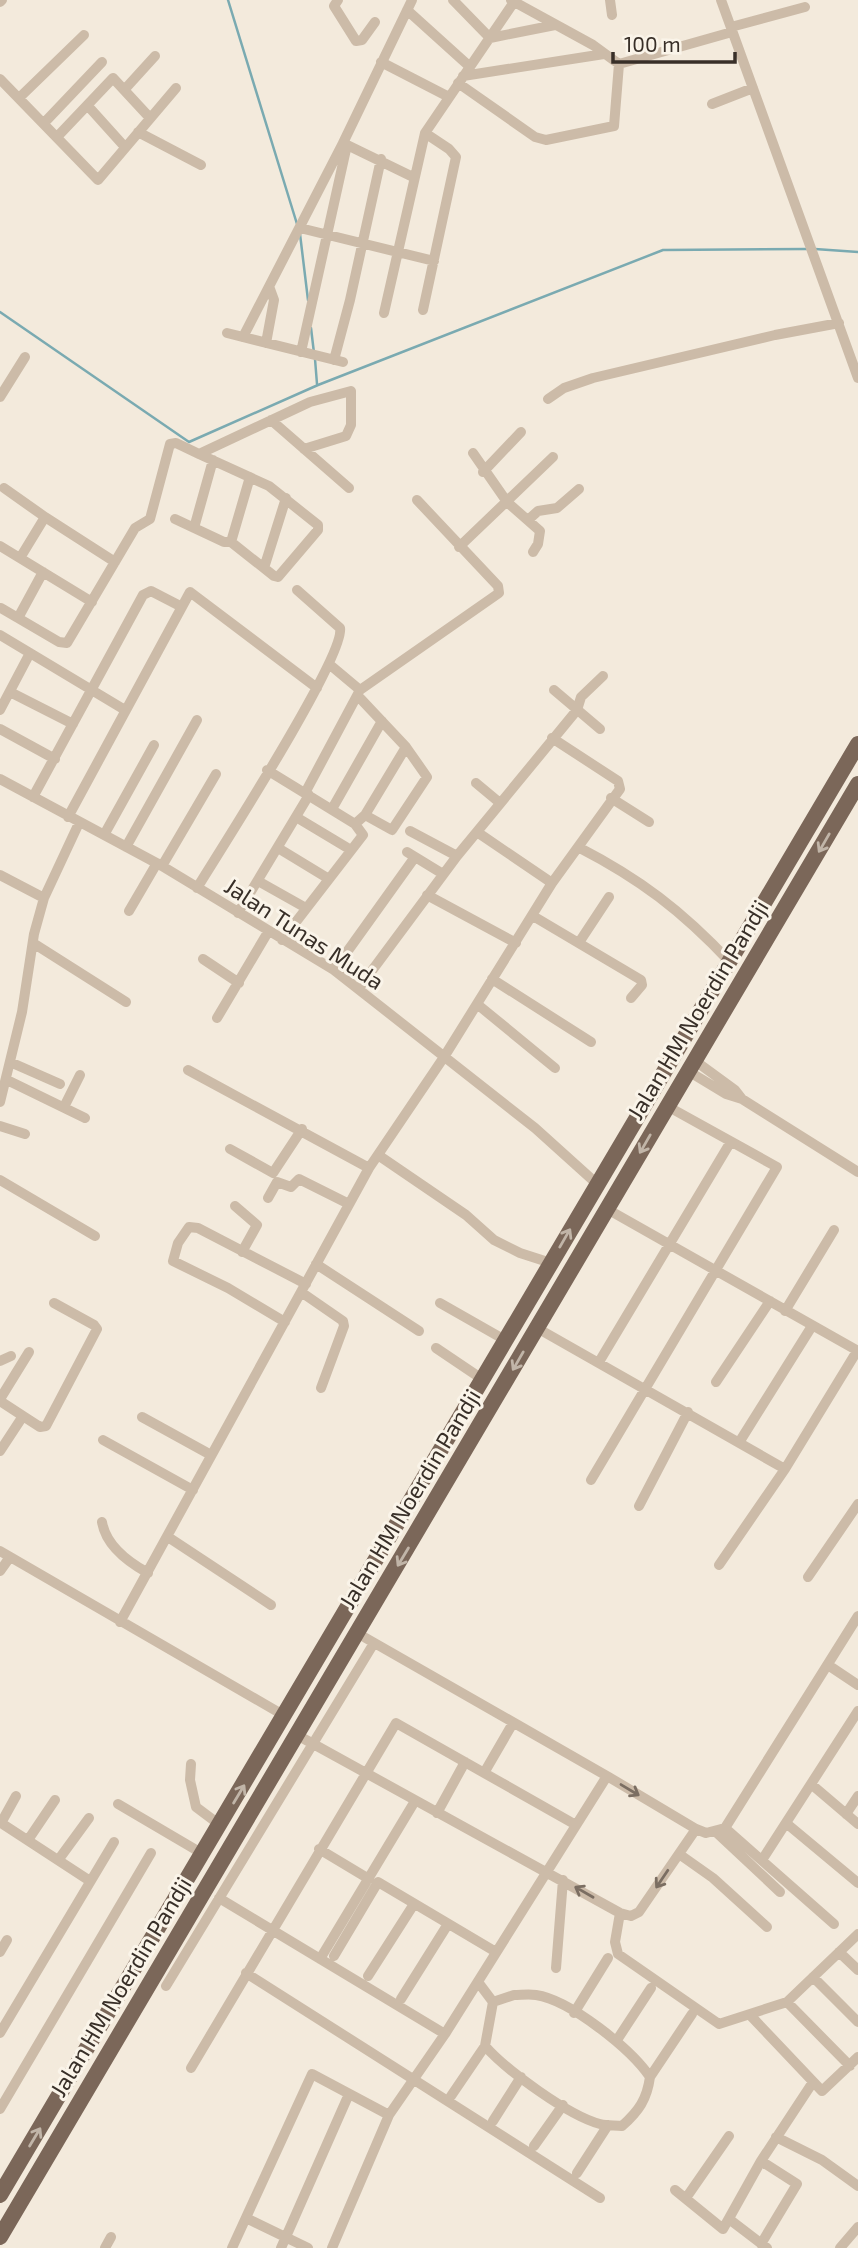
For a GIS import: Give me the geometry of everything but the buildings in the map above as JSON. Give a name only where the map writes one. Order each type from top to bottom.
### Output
[{"type":"main road","name":"Jalan HM Noerdin Pandji","points":[[0,2195],[858,744]]},
{"type":"main road","name":"Jalan HM Noerdin Pandji","points":[[0,2237],[165,1978],[297,1735],[858,784]]},
{"type":"main road","points":[[341,1622],[358,1632]]},
{"type":"street","points":[[338,0],[335,8],[356,41],[362,40],[375,22]]},
{"type":"street","points":[[243,337],[345,144],[412,0]]},
{"type":"street","points":[[453,0],[490,38]]},
{"type":"street","points":[[610,0],[612,15]]},
{"type":"street","points":[[721,0],[858,378]]},
{"type":"street","points":[[384,313],[425,133],[512,1],[619,64]]},
{"type":"street","points":[[619,64],[805,7]]},
{"type":"street","points":[[407,10],[469,66]]},
{"type":"street","points":[[490,38],[555,25]]},
{"type":"street","points":[[19,98],[84,35]]},
{"type":"street","points":[[461,80],[604,54]]},
{"type":"street","points":[[125,89],[155,56]]},
{"type":"street","points":[[44,124],[102,62]]},
{"type":"street","points":[[381,62],[447,96]]},
{"type":"street","points":[[461,80],[535,137],[546,140],[614,126],[619,64]]},
{"type":"street","points":[[0,79],[98,180],[124,146],[176,88]]},
{"type":"street","points":[[57,138],[111,79],[125,89],[150,118]]},
{"type":"street","points":[[712,104],[752,88]]},
{"type":"street","points":[[88,106],[124,146]]},
{"type":"street","points":[[138,132],[201,164]]},
{"type":"street","points":[[423,310],[456,157],[425,133]]},
{"type":"street","points":[[345,144],[414,177]]},
{"type":"street","points":[[301,352],[345,144]]},
{"type":"street","points":[[227,333],[339,361],[380,159]]},
{"type":"street","points":[[299,230],[326,234],[434,261]]},
{"type":"street","points":[[266,343],[274,300],[270,289]]},
{"type":"street","points":[[548,399],[564,388],[593,378],[775,335],[839,323]]},
{"type":"street","points":[[0,397],[25,357]]},
{"type":"street","points":[[0,370],[11,377]]},
{"type":"street","points":[[199,454],[310,402],[351,391],[351,425],[346,436],[304,449]]},
{"type":"street","points":[[271,420],[349,488]]},
{"type":"street","points":[[483,472],[521,432]]},
{"type":"street","points":[[1,608],[59,642],[66,643],[135,528],[150,519],[170,444],[176,443],[250,477],[286,498],[318,526],[318,530],[278,576],[231,542],[175,519]]},
{"type":"street","points":[[473,453],[483,472],[507,502],[541,535],[533,552]]},
{"type":"street","points":[[459,547],[553,457]]},
{"type":"street","points":[[194,528],[213,460]]},
{"type":"street","points":[[231,542],[250,477]]},
{"type":"street","points":[[4,488],[116,562]]},
{"type":"street","points":[[528,520],[538,511],[557,508],[579,489]]},
{"type":"street","points":[[264,568],[286,498]]},
{"type":"street","points":[[238,913],[296,817],[359,693],[446,627],[498,596],[498,586],[417,500]]},
{"type":"street","points":[[20,558],[45,517]]},
{"type":"street","points":[[0,546],[92,602]]},
{"type":"street","points":[[18,618],[43,572]]},
{"type":"street","points":[[197,888],[317,688],[341,638],[340,628],[297,590]]},
{"type":"street","points":[[33,797],[145,592],[151,591],[182,607]]},
{"type":"street","points":[[68,817],[190,592],[317,688]]},
{"type":"street","points":[[0,635],[125,710]]},
{"type":"street","points":[[0,710],[30,653]]},
{"type":"street","points":[[329,664],[359,693],[406,747],[427,776],[392,830],[365,815]]},
{"type":"street","points":[[359,988],[457,856],[577,710],[580,697],[603,676]]},
{"type":"street","points":[[554,690],[600,729]]},
{"type":"street","points":[[10,692],[74,724]]},
{"type":"street","points":[[126,847],[197,720]]},
{"type":"street","points":[[332,809],[382,721]]},
{"type":"street","points":[[0,729],[55,759]]},
{"type":"street","points":[[120,1622],[369,1168],[444,1057],[552,883],[620,789],[619,783],[552,738]]},
{"type":"street","points":[[104,835],[155,745]]},
{"type":"street","points":[[355,824],[365,815],[406,747]]},
{"type":"street","points":[[267,770],[332,809],[364,832],[282,940]]},
{"type":"street","points":[[129,911],[216,774]]},
{"type":"street","name":"Jalan Tunas Muda","points":[[0,779],[159,864],[334,970],[535,1128],[596,1184]]},
{"type":"street","points":[[476,783],[500,803]]},
{"type":"street","points":[[611,798],[649,821]]},
{"type":"street","points":[[296,817],[351,850]]},
{"type":"street","points":[[1,1098],[22,1012],[33,943],[44,898],[79,823]]},
{"type":"street","points":[[410,831],[457,856]]},
{"type":"street","points":[[477,832],[552,883]]},
{"type":"street","points":[[578,846],[630,874],[672,906],[730,961]]},
{"type":"street","points":[[278,848],[329,879]]},
{"type":"street","points":[[334,970],[411,854],[443,874]]},
{"type":"street","points":[[0,875],[44,898]]},
{"type":"street","points":[[258,881],[306,908]]},
{"type":"street","points":[[427,895],[516,943]]},
{"type":"street","points":[[580,941],[609,897]]},
{"type":"street","points":[[533,916],[580,941],[641,980],[642,985],[631,998]]},
{"type":"street","points":[[217,1018],[268,932]]},
{"type":"street","points":[[33,943],[126,1002]]},
{"type":"street","points":[[203,959],[239,984]]},
{"type":"street","points":[[492,979],[591,1042]]},
{"type":"street","points":[[477,1004],[555,1068]]},
{"type":"street","points":[[10,1062],[60,1084]]},
{"type":"street","points":[[691,1065],[735,1090],[742,1099],[858,1172]]},
{"type":"street","points":[[188,1070],[302,1129],[369,1168]]},
{"type":"street","points":[[64,1107],[80,1074]]},
{"type":"street","points":[[7,1080],[85,1118]]},
{"type":"street","points":[[592,1480],[777,1167],[667,1106]]},
{"type":"street","points":[[0,1126],[25,1134]]},
{"type":"street","points":[[230,1149],[273,1173],[302,1129]]},
{"type":"street","points":[[599,1362],[730,1143]]},
{"type":"street","points":[[378,1155],[466,1215],[495,1240],[520,1253],[551,1263]]},
{"type":"street","points":[[0,1180],[95,1236]]},
{"type":"street","points":[[268,1198],[277,1182],[291,1187],[299,1180],[349,1204]]},
{"type":"street","points":[[235,1206],[257,1225],[242,1252]]},
{"type":"street","points":[[607,1209],[858,1351],[785,1469],[719,1565]]},
{"type":"street","points":[[285,1322],[228,1288],[173,1261],[172,1256],[182,1234],[190,1227],[198,1228],[303,1288],[343,1321],[344,1326],[321,1388]]},
{"type":"street","points":[[785,1311],[834,1230]]},
{"type":"street","points":[[316,1264],[419,1331]]},
{"type":"street","points":[[716,1382],[770,1301]]},
{"type":"street","points":[[29,1352],[0,1400],[40,1427],[46,1426],[96,1329],[94,1325],[54,1303]]},
{"type":"street","points":[[440,1303],[505,1340]]},
{"type":"street","points":[[740,1441],[812,1326]]},
{"type":"street","points":[[537,1328],[785,1469]]},
{"type":"street","points":[[436,1348],[482,1379]]},
{"type":"street","points":[[0,1361],[11,1356]]},
{"type":"street","points":[[639,1506],[688,1412]]},
{"type":"street","points":[[0,1451],[23,1416]]},
{"type":"street","points":[[142,1417],[211,1455]]},
{"type":"street","points":[[103,1440],[193,1490]]},
{"type":"street","points":[[808,1577],[858,1504]]},
{"type":"street","points":[[102,1522],[104,1532],[116,1548],[132,1564],[148,1573]]},
{"type":"street","points":[[168,1537],[271,1605]]},
{"type":"street","points":[[0,1551],[285,1716]]},
{"type":"street","points":[[0,1571],[10,1557]]},
{"type":"street","points":[[358,1632],[706,1833],[720,1829],[858,1616]]},
{"type":"street","points":[[165,1978],[219,1898],[374,1643]]},
{"type":"street","points":[[828,1665],[858,1685]]},
{"type":"street","points":[[762,1860],[858,1711]]},
{"type":"street","points":[[191,2068],[396,1723],[576,1825]]},
{"type":"street","points":[[484,1773],[513,1723]]},
{"type":"street","points":[[297,1735],[620,1913],[631,1916],[639,1912],[696,1829]]},
{"type":"street","points":[[437,1813],[466,1762]]},
{"type":"street","points":[[191,1764],[190,1780],[196,1807],[220,1825]]},
{"type":"street","points":[[332,2248],[388,2115],[445,2034],[607,1776]]},
{"type":"street","points":[[811,1784],[858,1824]]},
{"type":"street","points":[[16,1796],[0,1822],[90,1881]]},
{"type":"street","points":[[846,1814],[858,1796]]},
{"type":"street","points":[[28,1840],[55,1800]]},
{"type":"street","points":[[320,1959],[415,1801]]},
{"type":"street","points":[[118,1804],[203,1854]]},
{"type":"street","points":[[59,1859],[89,1818]]},
{"type":"street","points":[[786,1823],[858,1883]]},
{"type":"street","points":[[720,1829],[762,1860],[834,1924]]},
{"type":"street","points":[[720,1829],[780,1892]]},
{"type":"street","points":[[0,2033],[114,1842]]},
{"type":"street","points":[[320,1850],[369,1879]]},
{"type":"street","points":[[0,2109],[152,1853]]},
{"type":"street","points":[[679,1854],[713,1878],[767,1927]]},
{"type":"street","points":[[556,1968],[563,1880]]},
{"type":"street","points":[[334,1955],[378,1882],[496,1952]]},
{"type":"street","points":[[219,1898],[445,2034]]},
{"type":"street","points":[[368,1976],[414,1904]]},
{"type":"street","points":[[620,1913],[615,1942],[618,1954],[719,2024],[786,2002],[858,1934]]},
{"type":"street","points":[[401,1999],[448,1924]]},
{"type":"street","points":[[0,1952],[6,1940]]},
{"type":"street","points":[[839,1952],[858,1970]]},
{"type":"street","points":[[574,2013],[608,1958]]},
{"type":"street","points":[[246,1973],[600,2198]]},
{"type":"street","points":[[813,1977],[858,2022]]},
{"type":"street","points":[[451,2095],[485,2046],[493,2001],[478,1982]]},
{"type":"street","points":[[618,2040],[651,1988]]},
{"type":"street","points":[[493,2001],[514,1995],[538,1995],[618,2040],[650,2077]]},
{"type":"street","points":[[786,2002],[850,2066]]},
{"type":"street","points":[[485,2046],[499,2062],[563,2105],[600,2124],[622,2126],[638,2112],[648,2094],[650,2077],[692,2014]]},
{"type":"street","points":[[750,2015],[820,2090],[825,2090],[858,2057]]},
{"type":"street","points":[[232,2248],[312,2075],[315,2074],[388,2115]]},
{"type":"street","points":[[494,2121],[521,2077]]},
{"type":"street","points":[[675,2190],[721,2230],[761,2161],[813,2082]]},
{"type":"street","points":[[281,2248],[349,2094]]},
{"type":"street","points":[[534,2146],[563,2105]]},
{"type":"street","points":[[577,2174],[608,2124]]},
{"type":"street","points":[[686,2198],[729,2136]]},
{"type":"street","points":[[776,2137],[822,2160],[858,2186]]},
{"type":"street","points":[[729,2219],[764,2246],[797,2184],[761,2161]]},
{"type":"street","points":[[246,2218],[308,2248]]},
{"type":"street","points":[[855,2248],[843,2244],[858,2227]]},
{"type":"street","points":[[105,2248],[111,2237]]},
{"type":"waterway","points":[[228,0],[297,224]]},
{"type":"waterway","points":[[300,234],[308,300]]},
{"type":"waterway","points":[[0,312],[189,442],[318,385],[663,250],[808,249]]},
{"type":"waterway","points":[[815,249],[858,252]]},
{"type":"waterway","points":[[311,328],[314,353]]},
{"type":"waterway","points":[[315,359],[317,384]]}]
